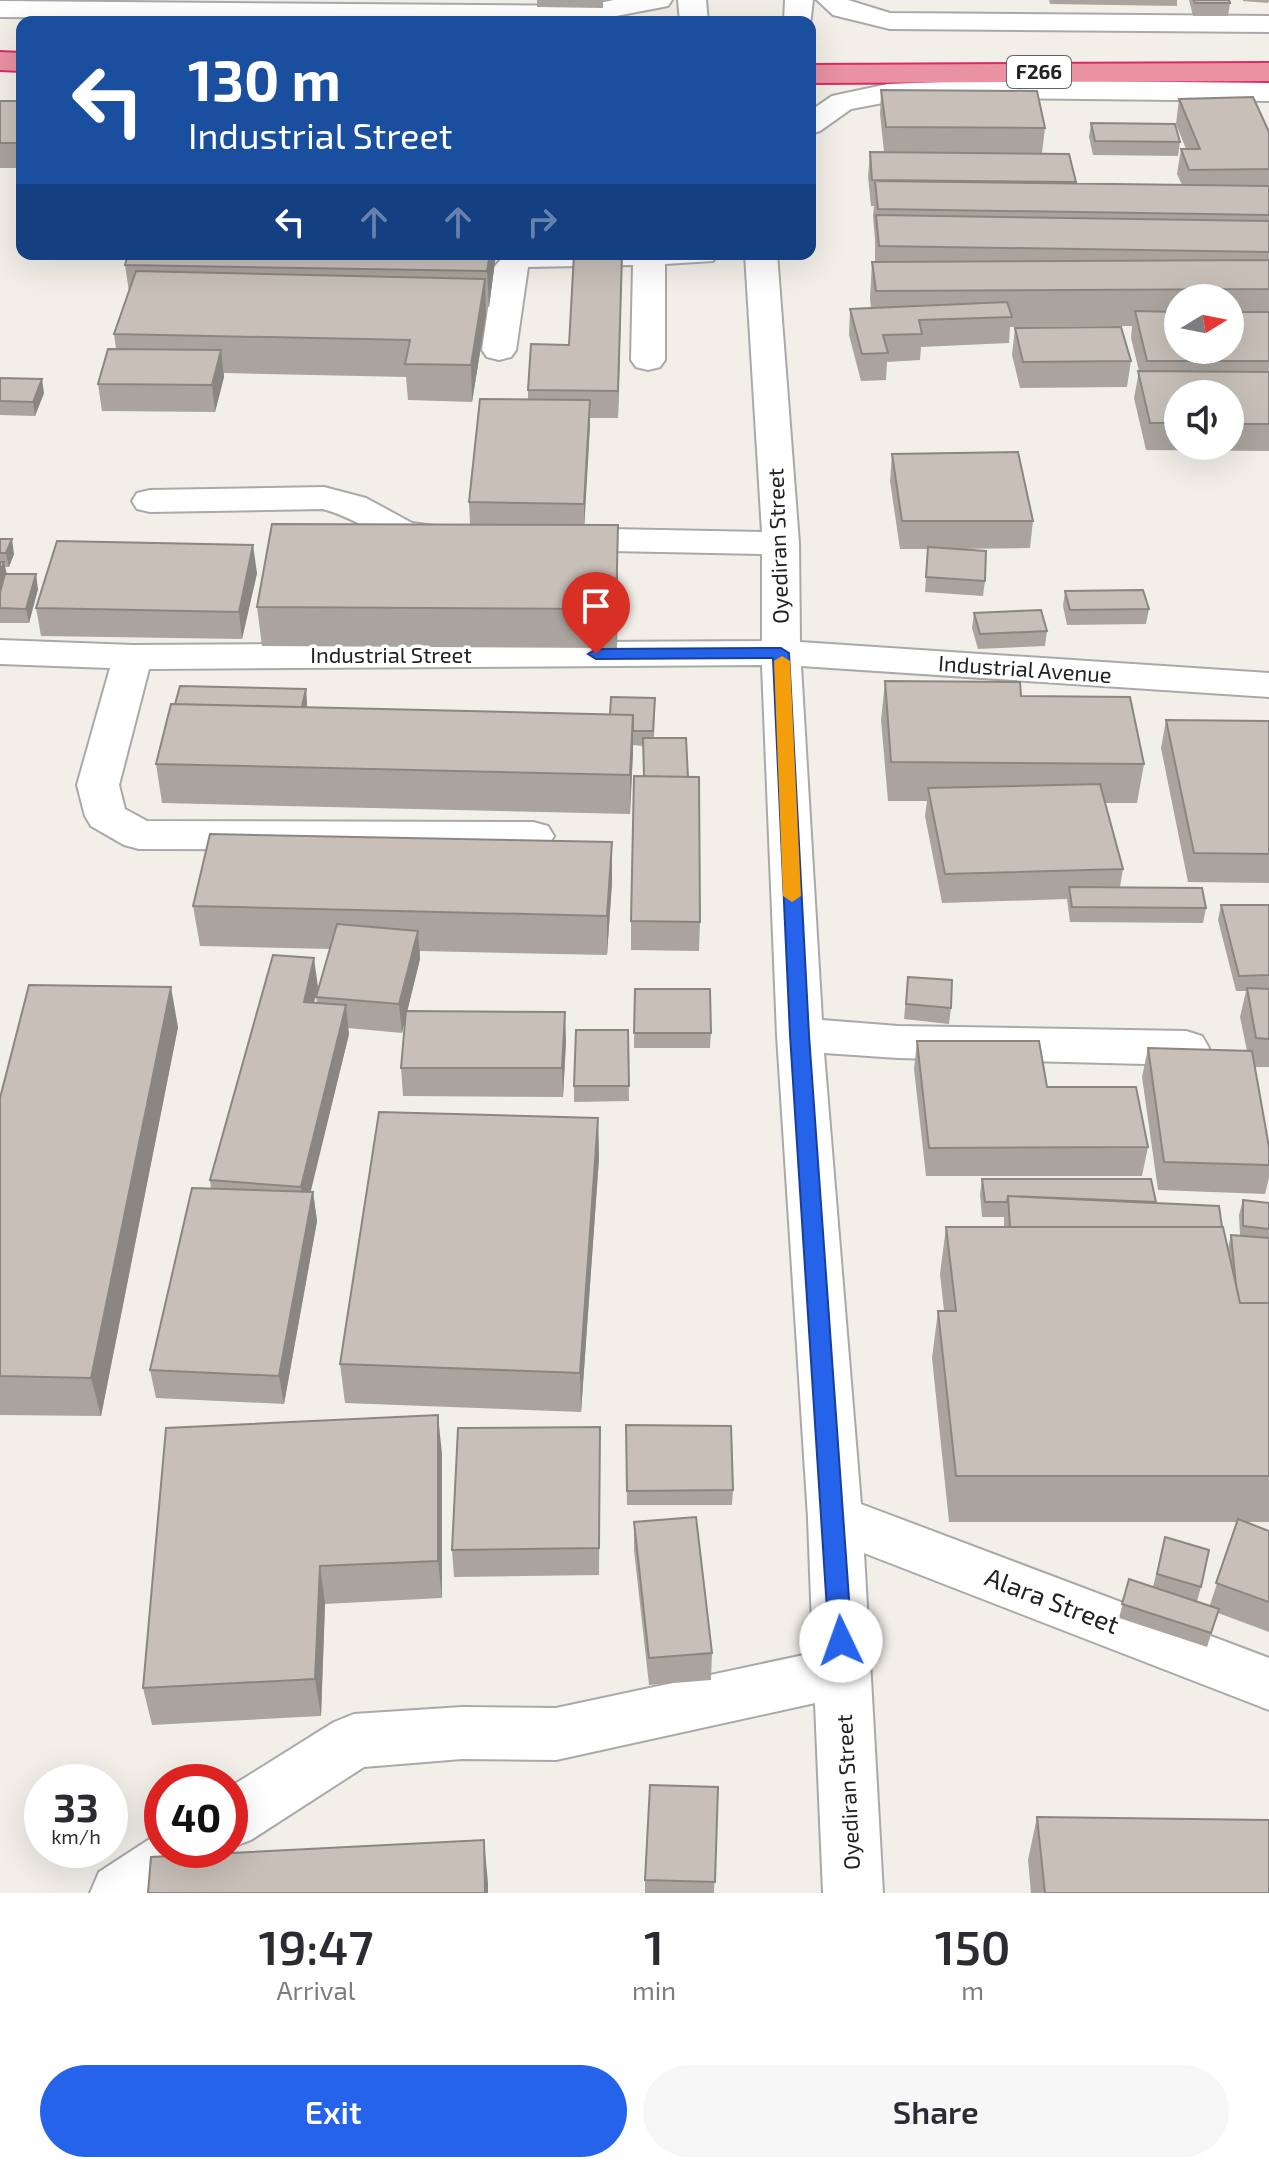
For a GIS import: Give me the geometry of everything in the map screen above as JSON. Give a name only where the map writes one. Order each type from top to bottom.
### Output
[{"type":"highway","name":"F266","points":[[874,44],[1269,47]]},
{"type":"highway","name":"F266","points":[[816,74],[1269,72]]},
{"type":"street","points":[[0,9],[584,14],[658,0]]},
{"type":"street","points":[[831,0],[843,9],[890,21],[923,10],[1269,24]]},
{"type":"street","points":[[816,121],[842,102],[888,93],[995,89],[1269,92]]},
{"type":"street","points":[[499,350],[510,267],[518,260]]},
{"type":"street","points":[[648,360],[649,260]]},
{"type":"street","name":"Oyediran Street","points":[[761,260],[781,543],[781,653],[800,1035],[835,1518],[853,1893]]},
{"type":"street","points":[[150,501],[324,498],[353,506],[403,533],[481,538]]},
{"type":"street","points":[[529,539],[781,543]]},
{"type":"street","name":"Industrial Street","points":[[0,652],[133,657],[781,653]]},
{"type":"street","name":"Industrial Avenue","points":[[781,653],[1269,685]]},
{"type":"street","points":[[133,657],[98,785],[106,816],[139,835],[533,836]]},
{"type":"street","points":[[800,1035],[898,1042],[1186,1048]]},
{"type":"street","name":"Alara Street","points":[[835,1518],[1269,1684]]},
{"type":"street","points":[[248,1809],[354,1741],[462,1733],[556,1734],[842,1672]]},
{"type":"street","points":[[120,1893],[158,1868]]},
{"type":"building","points":[[1194,0],[1229,0],[1230,3],[1195,3]]},
{"type":"building","points":[[881,90],[1037,91],[1045,128],[886,127]]},
{"type":"building","points":[[1253,97],[1269,132],[1269,169],[1189,170],[1181,149],[1200,149],[1179,99]]},
{"type":"building","points":[[0,101],[16,101],[16,143],[0,143]]},
{"type":"building","points":[[1091,123],[1175,124],[1180,142],[1095,141]]},
{"type":"building","points":[[870,152],[1069,154],[1076,182],[872,180]]},
{"type":"building","points":[[875,181],[1269,186],[1269,215],[878,209]]},
{"type":"building","points":[[876,215],[1269,221],[1269,252],[879,246]]},
{"type":"building","points":[[126,260],[489,260],[487,271],[125,265]]},
{"type":"building","points":[[574,260],[622,260],[618,391],[528,390],[531,344],[569,345]]},
{"type":"building","points":[[1269,260],[1269,289],[1244,289],[1244,284],[1164,284],[1164,290],[876,291],[872,262]]},
{"type":"building","points":[[136,271],[485,279],[471,365],[405,364],[410,340],[114,334]]},
{"type":"building","points":[[1007,302],[1012,317],[919,320],[922,334],[883,335],[888,353],[862,354],[850,309]]},
{"type":"building","points":[[1135,311],[1164,312],[1164,361],[1147,361]]},
{"type":"building","points":[[1244,312],[1269,312],[1269,361],[1244,361]]},
{"type":"building","points":[[1121,327],[1131,361],[1023,362],[1015,328]]},
{"type":"building","points":[[108,349],[221,350],[212,385],[98,384]]},
{"type":"building","points":[[1138,371],[1269,372],[1269,424],[1244,424],[1244,380],[1164,380],[1164,423],[1150,423]]},
{"type":"building","points":[[0,378],[42,379],[33,402],[0,401]]},
{"type":"building","points":[[480,399],[590,400],[584,504],[469,502]]},
{"type":"building","points":[[1018,452],[1033,521],[902,521],[892,454]]},
{"type":"building","points":[[272,524],[618,525],[616,609],[257,607]]},
{"type":"building","points":[[0,539],[12,539],[6,553],[0,553]]},
{"type":"building","points":[[57,541],[253,545],[239,612],[36,608]]},
{"type":"building","points":[[928,547],[986,551],[985,581],[926,577]]},
{"type":"building","points":[[5,574],[36,574],[26,609],[0,608]]},
{"type":"building","points":[[1143,590],[1149,609],[1070,610],[1065,591]]},
{"type":"building","points":[[1041,610],[1047,631],[980,634],[974,613]]},
{"type":"building","points":[[885,681],[1020,682],[1021,696],[1130,697],[1144,764],[891,762]]},
{"type":"building","points":[[180,686],[306,689],[302,707],[175,704]]},
{"type":"building","points":[[611,697],[655,698],[653,731],[633,731],[633,715],[610,715]]},
{"type":"building","points":[[171,704],[633,715],[630,775],[156,764]]},
{"type":"building","points":[[1166,720],[1269,721],[1269,854],[1194,853]]},
{"type":"building","points":[[643,738],[686,738],[688,777],[644,776]]},
{"type":"building","points":[[634,776],[699,777],[700,922],[631,921]]},
{"type":"building","points":[[1100,784],[1123,869],[945,874],[928,788]]},
{"type":"building","points":[[210,834],[612,842],[607,916],[193,906]]},
{"type":"building","points":[[1069,887],[1202,888],[1206,908],[1072,907]]},
{"type":"building","points":[[1221,905],[1269,905],[1269,975],[1239,976]]},
{"type":"building","points":[[337,924],[418,931],[399,1004],[316,997]]},
{"type":"building","points":[[273,955],[314,958],[304,1002],[346,1005],[301,1187],[210,1180]]},
{"type":"building","points":[[908,977],[952,980],[951,1008],[906,1004]]},
{"type":"building","points":[[29,985],[171,987],[91,1378],[0,1376],[0,1098]]},
{"type":"building","points":[[1247,988],[1269,989],[1269,1039],[1256,1038]]},
{"type":"building","points":[[635,989],[710,989],[711,1033],[634,1033]]},
{"type":"building","points":[[406,1011],[565,1012],[562,1068],[401,1068]]},
{"type":"building","points":[[576,1030],[628,1030],[629,1086],[574,1086]]},
{"type":"building","points":[[917,1041],[1039,1041],[1047,1087],[1136,1087],[1148,1147],[929,1148]]},
{"type":"building","points":[[1148,1048],[1252,1051],[1269,1147],[1269,1165],[1164,1162]]},
{"type":"building","points":[[379,1112],[598,1118],[580,1373],[340,1364]]},
{"type":"building","points":[[982,1179],[1151,1179],[1156,1202],[1008,1196],[1007,1202],[985,1202]]},
{"type":"building","points":[[192,1188],[313,1192],[279,1376],[150,1370]]},
{"type":"building","points":[[1008,1196],[1219,1206],[1222,1227],[1010,1227]]},
{"type":"building","points":[[1243,1200],[1269,1203],[1269,1229],[1243,1226]]},
{"type":"building","points":[[946,1227],[1223,1227],[1240,1303],[1269,1303],[1269,1476],[956,1476],[938,1311],[956,1311]]},
{"type":"building","points":[[1231,1235],[1269,1238],[1269,1303],[1240,1303]]},
{"type":"building","points":[[438,1415],[438,1561],[320,1566],[315,1679],[143,1688],[166,1428]]},
{"type":"building","points":[[626,1425],[731,1426],[733,1490],[627,1491]]},
{"type":"building","points":[[600,1427],[599,1548],[452,1550],[458,1428]]},
{"type":"building","points":[[696,1517],[712,1653],[649,1658],[634,1522]]},
{"type":"building","points":[[1238,1519],[1269,1531],[1269,1602],[1216,1583]]},
{"type":"building","points":[[1165,1537],[1209,1550],[1201,1587],[1157,1574]]},
{"type":"building","points":[[1129,1579],[1219,1609],[1211,1633],[1122,1604]]},
{"type":"building","points":[[650,1785],[718,1787],[715,1882],[645,1880]]},
{"type":"building","points":[[1037,1817],[1269,1820],[1269,1893],[1045,1893]]},
{"type":"building","points":[[484,1840],[485,1893],[148,1893],[150,1868],[248,1868],[248,1852]]},
{"type":"slow traffic","points":[[782,661],[792,896]]},
{"type":"route","points":[[596,654],[781,653],[800,1035],[841,1641]]}]
